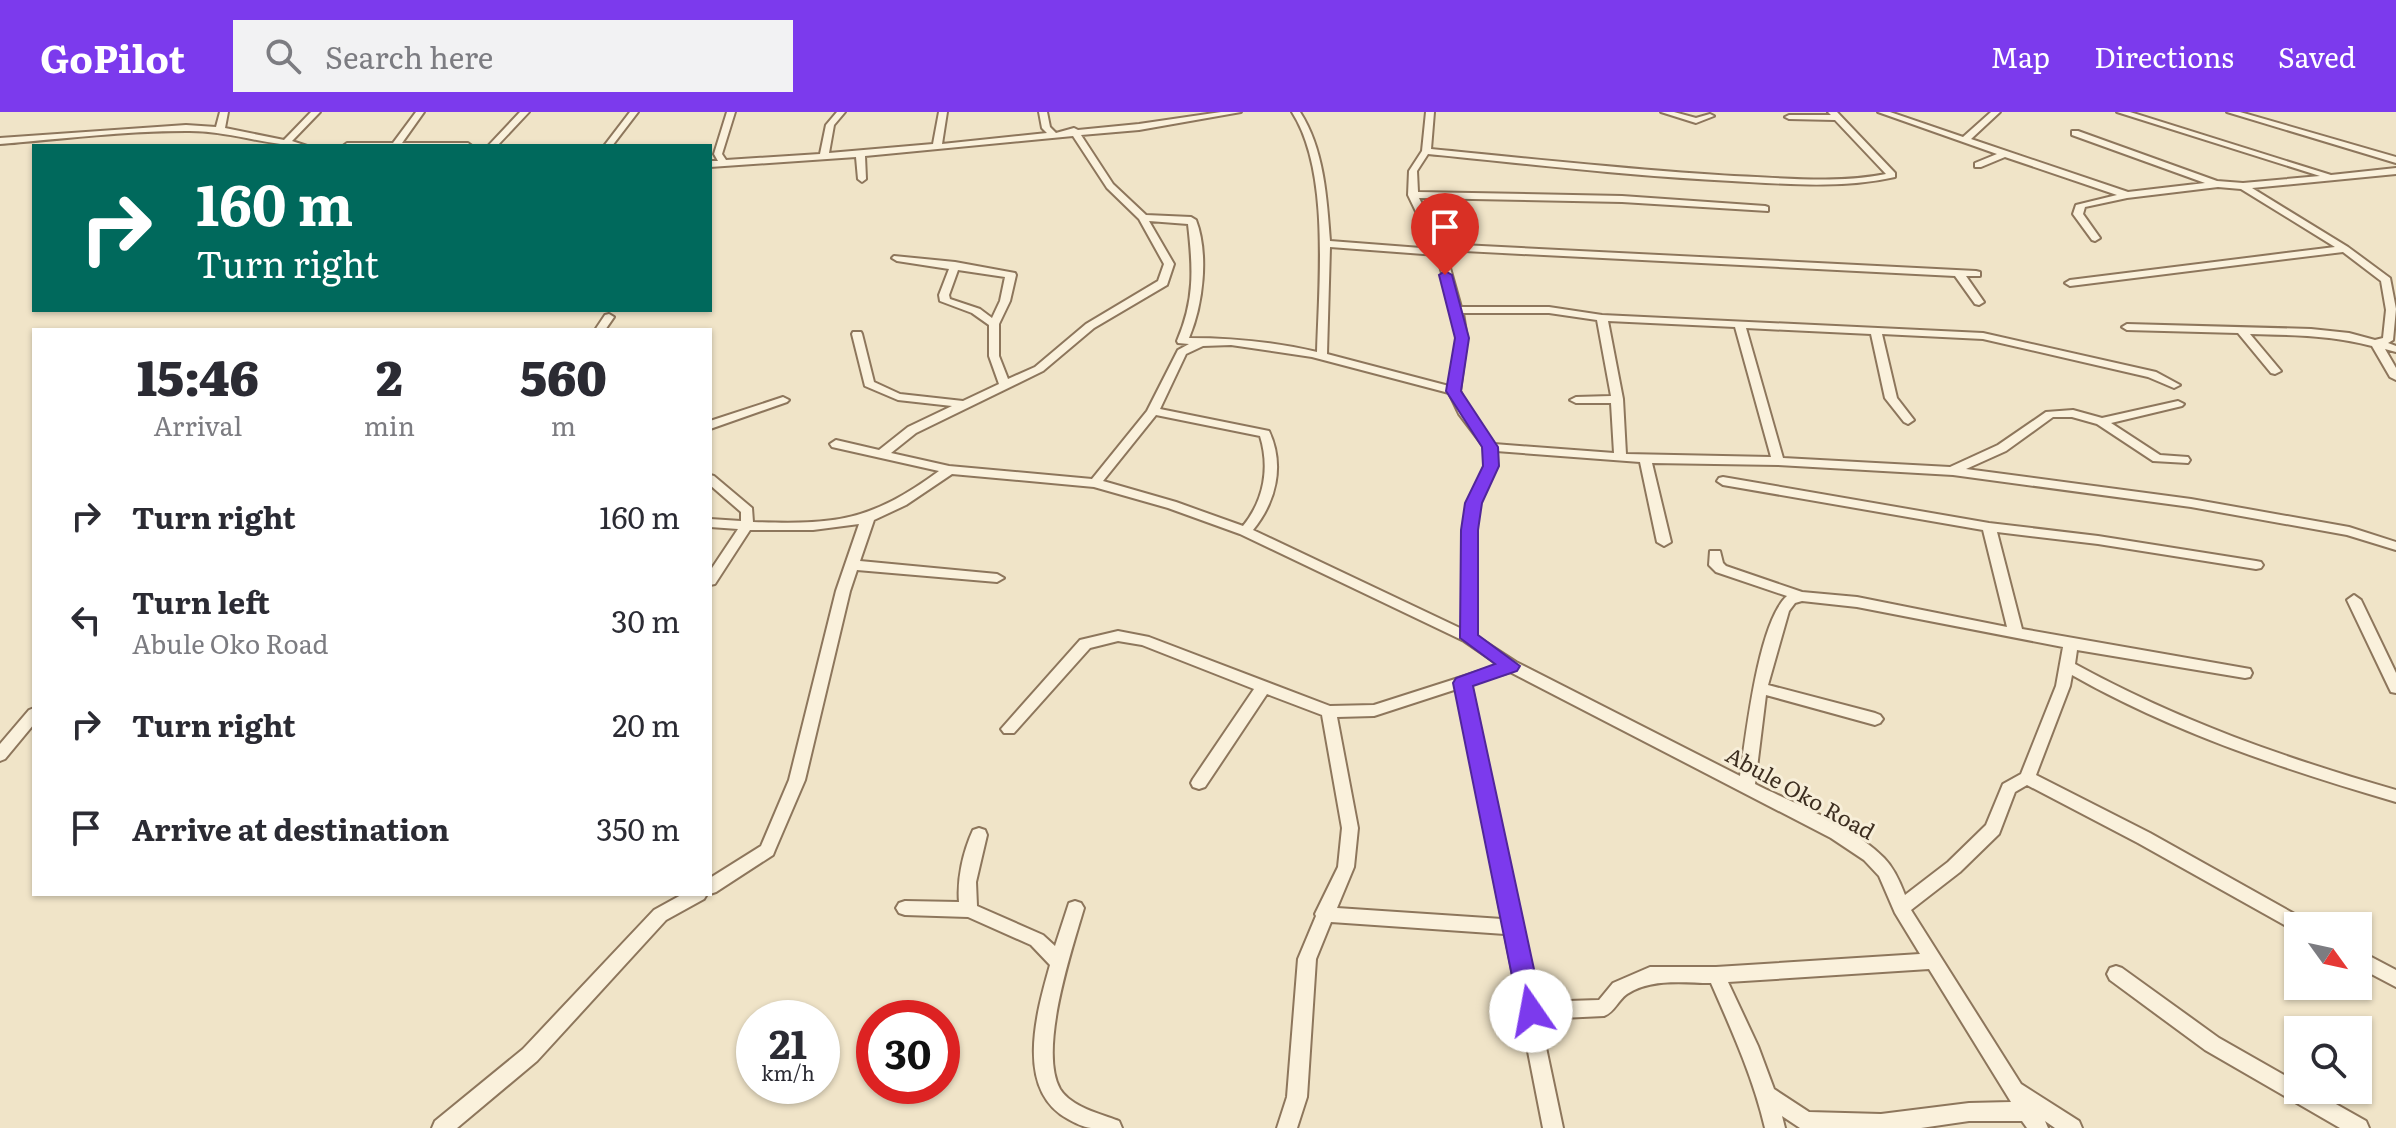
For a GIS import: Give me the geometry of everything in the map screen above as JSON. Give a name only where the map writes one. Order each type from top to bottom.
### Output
[{"type":"street","points":[[220,130],[224,112]]},
{"type":"street","points":[[0,141],[177,129],[220,130],[284,144],[316,112]]},
{"type":"street","points":[[397,144],[420,112]]},
{"type":"street","points":[[494,144],[525,112]]},
{"type":"street","points":[[610,144],[634,112]]},
{"type":"street","points":[[723,162],[718,154],[731,112]]},
{"type":"street","points":[[824,157],[830,125],[841,112]]},
{"type":"street","points":[[937,145],[943,112]]},
{"type":"street","points":[[1043,112],[1046,128],[1052,133]]},
{"type":"street","points":[[712,164],[860,154],[1164,124],[1237,112]]},
{"type":"street","points":[[1296,112],[1307,129],[1320,184],[1325,244],[1322,354]]},
{"type":"street","points":[[1430,112],[1426,151],[1413,171],[1413,195],[1440,250],[1457,310],[1462,338],[1454,391],[1465,414],[1490,447],[1491,466],[1473,503],[1469,530],[1469,638]]},
{"type":"street","points":[[1665,112],[1696,121],[1710,116]]},
{"type":"street","points":[[1882,112],[2127,195]]},
{"type":"street","points":[[1966,139],[1996,112]]},
{"type":"street","points":[[2121,112],[2334,177]]},
{"type":"street","points":[[2231,112],[2396,160]]},
{"type":"street","points":[[1152,113],[1164,124]]},
{"type":"street","points":[[1426,151],[1662,175],[1822,183],[1857,182],[1892,175],[1835,115],[1789,117]]},
{"type":"street","points":[[881,455],[912,430],[1039,369],[1090,326],[1163,283],[1169,264],[1143,218],[1110,186],[1074,131]]},
{"type":"street","points":[[2075,133],[2218,184]]},
{"type":"street","points":[[1978,165],[2006,153]]},
{"type":"street","points":[[860,154],[862,179]]},
{"type":"street","points":[[2095,238],[2077,209],[2127,195],[2218,184],[2243,186],[2396,171]]},
{"type":"street","points":[[2243,186],[2345,249],[2386,280],[2391,310],[2388,340],[2376,343]]},
{"type":"street","points":[[1413,195],[1622,199],[1765,209]]},
{"type":"street","points":[[1143,218],[1191,220],[1193,224],[1200,289],[1196,314],[1182,341],[1237,342],[1322,354],[1454,391]]},
{"type":"street","points":[[1325,244],[1976,274]]},
{"type":"street","points":[[2070,283],[2345,249]]},
{"type":"street","points":[[897,258],[1011,275],[1005,301],[994,324],[994,356],[1005,385]]},
{"type":"street","points":[[955,265],[944,295],[945,301],[976,311],[994,324]]},
{"type":"street","points":[[1958,273],[1979,302]]},
{"type":"street","points":[[1457,310],[1549,310],[1602,318],[2007,339],[2152,374],[2174,385]]},
{"type":"street","points":[[601,328],[609,317]]},
{"type":"street","points":[[1602,318],[1617,399],[1620,456]]},
{"type":"street","points":[[1740,326],[1778,461]]},
{"type":"street","points":[[2127,327],[2330,334],[2396,349]]},
{"type":"street","points":[[2241,330],[2275,371]]},
{"type":"street","points":[[1876,332],[1891,398],[1908,420]]},
{"type":"street","points":[[857,334],[869,384],[898,397],[965,405]]},
{"type":"street","points":[[1095,483],[1153,411],[1181,352],[1198,342]]},
{"type":"street","points":[[2376,343],[2396,377]]},
{"type":"street","points":[[1576,400],[1617,399]]},
{"type":"street","points":[[712,424],[783,400]]},
{"type":"street","points":[[2101,422],[2178,404]]},
{"type":"street","points":[[1153,411],[1265,434],[1271,465],[1269,491],[1260,515],[1245,531]]},
{"type":"street","points":[[1953,471],[2002,448],[2050,414],[2073,413],[2101,422],[2157,458],[2184,460]]},
{"type":"street","name":"Abule Oko Road","points":[[836,444],[949,470],[1095,483],[1172,505],[1245,531],[1469,638],[1511,666],[1747,784],[1869,854],[1892,878],[1901,908],[2034,1120]]},
{"type":"street","points":[[1490,447],[1645,459],[1778,461],[1953,471],[2191,503],[2349,531],[2396,546]]},
{"type":"street","points":[[1645,459],[1664,542]]},
{"type":"street","points":[[712,523],[809,525],[868,518],[903,501],[949,470]]},
{"type":"street","points":[[712,481],[747,511],[747,525],[712,578]]},
{"type":"street","points":[[1723,481],[1989,527],[2098,540],[2256,565]]},
{"type":"street","points":[[712,886],[767,850],[797,780],[851,565],[868,518]]},
{"type":"street","points":[[1989,527],[2015,631]]},
{"type":"street","points":[[1715,554],[1716,565],[1721,569],[1801,596],[1857,602],[2071,644],[2245,673]]},
{"type":"street","points":[[851,565],[997,578]]},
{"type":"street","points":[[1747,784],[1760,688],[1782,610],[1790,600],[1801,596]]},
{"type":"street","points":[[2354,600],[2396,688]]},
{"type":"street","points":[[1009,729],[1069,658],[1085,644],[1099,638],[1118,636],[1144,640],[1329,712],[1374,710],[1511,666]]},
{"type":"street","points":[[1901,908],[1954,867],[1993,829],[2009,788],[2027,778],[2063,686],[2071,644]]},
{"type":"street","points":[[2067,666],[2105,689],[2214,736],[2325,777],[2396,796]]},
{"type":"street","points":[[1463,683],[1553,1128]]},
{"type":"street","points":[[1199,783],[1264,686]]},
{"type":"street","points":[[1760,688],[1875,719]]},
{"type":"street","points":[[1287,1128],[1297,1097],[1307,959],[1346,867],[1350,828],[1329,712]]},
{"type":"street","points":[[0,755],[32,716]]},
{"type":"street","points":[[2027,778],[2144,838],[2284,916]]},
{"type":"street","points":[[969,910],[967,885],[979,835]]},
{"type":"street","points":[[442,1128],[530,1055],[660,915],[694,896]]},
{"type":"street","points":[[905,908],[969,910],[1037,940],[1060,963]]},
{"type":"street","points":[[1075,908],[1041,1043],[1053,1094],[1072,1110],[1112,1128]]},
{"type":"street","points":[[1324,914],[1513,927]]},
{"type":"street","points":[[1531,1011],[1604,1008],[1619,989],[1650,975],[1716,975],[1933,961]]},
{"type":"street","points":[[2372,966],[2396,979]]},
{"type":"street","points":[[2116,974],[2212,1044],[2359,1128]]},
{"type":"street","points":[[1716,975],[1767,1095],[1775,1128]]},
{"type":"street","points":[[2016,1090],[2072,1128]]},
{"type":"street","points":[[1767,1095],[1806,1121],[1881,1124],[1969,1112],[2034,1120]]},
{"type":"route","points":[[1445,275],[1457,310],[1462,338],[1454,391],[1465,414],[1490,447],[1491,466],[1473,503],[1469,530],[1469,638],[1511,666],[1463,683],[1531,1011]]}]
